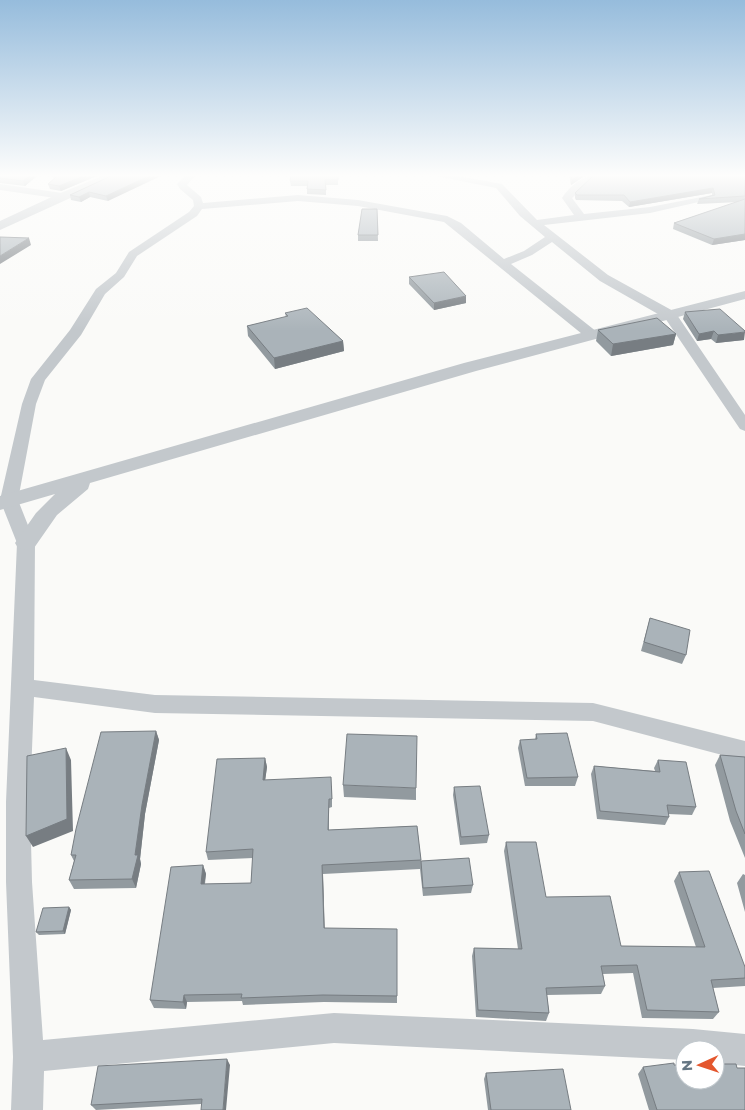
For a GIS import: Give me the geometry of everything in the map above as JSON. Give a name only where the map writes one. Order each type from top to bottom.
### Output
[{"type":"street","points":[[26,543],[4,501],[29,404],[38,379],[76,332],[100,292],[120,275],[133,254],[174,227]]},
{"type":"street","points":[[460,227],[502,264],[592,334]]},
{"type":"street","points":[[540,227],[604,278],[670,315],[745,426]]},
{"type":"street","points":[[502,264],[517,260],[552,237]]},
{"type":"street","points":[[4,501],[592,334],[745,295]]},
{"type":"street","points":[[27,1110],[29,1058],[19,882],[18,812],[26,543],[38,521],[56,503],[97,475]]},
{"type":"street","points":[[23,687],[155,704],[593,712],[745,751]]},
{"type":"street","points":[[29,1058],[334,1028],[693,1044],[745,1050]]},
{"type":"building","points":[[359,227],[378,227],[378,235],[358,235]]},
{"type":"building","points":[[684,227],[745,227],[745,234],[714,239]]},
{"type":"building","points":[[0,237],[29,238],[0,256]]},
{"type":"building","points":[[444,272],[466,296],[434,303],[409,277]]},
{"type":"building","points":[[307,308],[343,341],[274,358],[247,326],[288,316],[285,313]]},
{"type":"building","points":[[720,309],[745,332],[718,335],[714,331],[699,334],[685,312]]},
{"type":"building","points":[[657,318],[676,334],[613,344],[598,330]]},
{"type":"building","points":[[650,618],[690,630],[686,655],[644,642]]},
{"type":"building","points":[[156,731],[142,805],[135,855],[138,855],[132,879],[69,880],[76,855],[71,855],[76,829],[101,732]]},
{"type":"building","points":[[567,733],[578,777],[527,778],[520,740],[537,739],[536,734]]},
{"type":"building","points":[[347,734],[417,736],[416,788],[343,785]]},
{"type":"building","points":[[66,748],[67,819],[26,836],[27,756]]},
{"type":"building","points":[[720,755],[745,757],[745,834],[736,811]]},
{"type":"building","points":[[265,758],[263,780],[331,777],[332,799],[329,799],[328,830],[417,826],[421,860],[322,865],[324,928],[397,929],[397,996],[323,995],[241,998],[242,994],[184,995],[183,1002],[150,1000],[171,867],[203,865],[201,884],[251,883],[253,849],[206,852],[217,759]]},
{"type":"building","points":[[658,760],[686,762],[696,807],[667,805],[669,817],[600,811],[594,766],[660,772]]},
{"type":"building","points":[[480,786],[489,835],[461,837],[454,787]]},
{"type":"building","points":[[506,842],[536,842],[546,897],[610,896],[621,946],[705,947],[679,872],[709,871],[745,967],[745,978],[711,980],[719,1012],[647,1010],[637,965],[601,966],[605,986],[546,988],[549,1013],[478,1010],[474,948],[522,949]]},
{"type":"building","points":[[469,858],[473,885],[423,888],[421,861]]},
{"type":"building","points":[[69,907],[63,931],[36,932],[43,908]]},
{"type":"building","points":[[227,1059],[223,1110],[201,1110],[202,1099],[91,1105],[98,1066]]},
{"type":"building","points":[[674,1063],[675,1090],[725,1090],[725,1064],[736,1064],[737,1068],[745,1068],[745,1110],[657,1110],[643,1067]]},
{"type":"building","points":[[563,1069],[571,1110],[491,1110],[486,1073]]}]
